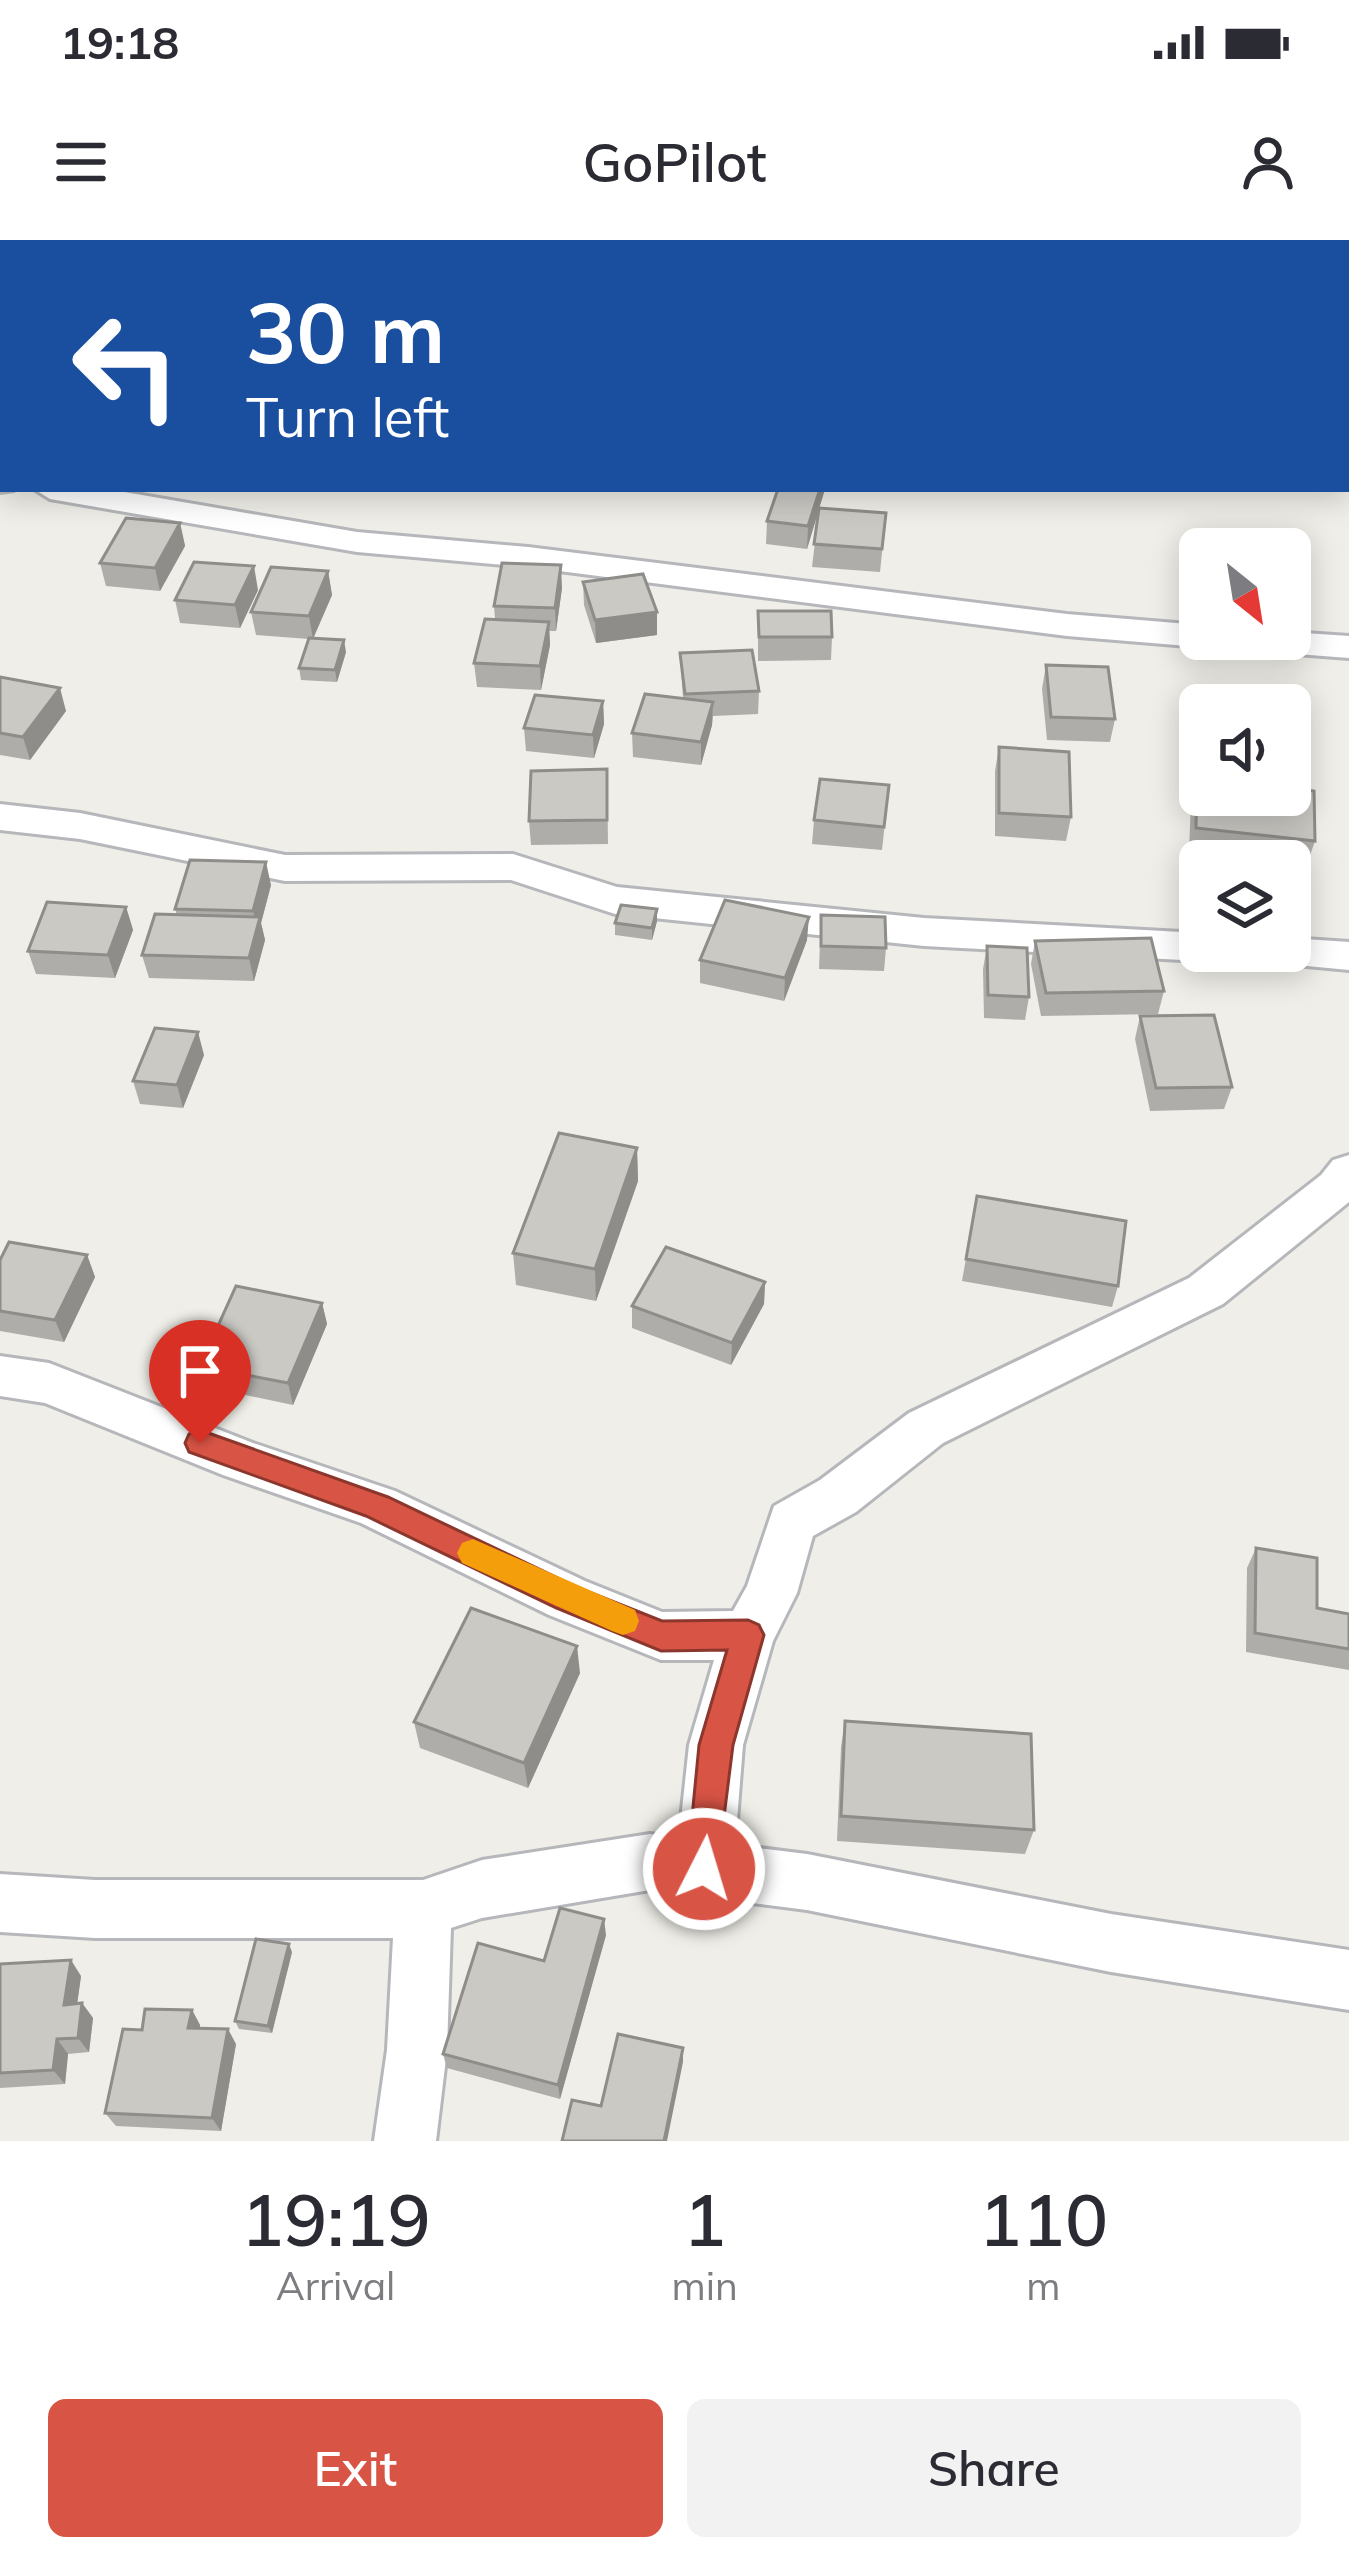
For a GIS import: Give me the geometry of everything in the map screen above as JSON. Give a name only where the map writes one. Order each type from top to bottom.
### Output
[{"type":"street","points":[[67,492],[357,542],[528,557],[1045,622],[1179,634]]},
{"type":"street","points":[[1311,644],[1349,647]]},
{"type":"street","points":[[0,817],[80,826],[285,868],[513,867],[615,900],[924,932],[1179,946]]},
{"type":"street","points":[[1311,954],[1349,956]]},
{"type":"street","points":[[704,1869],[716,1745],[748,1635],[771,1593],[792,1522],[838,1496],[926,1428],[1079,1358],[1206,1291],[1337,1187],[1349,1172]]},
{"type":"street","points":[[0,1376],[49,1383],[241,1460],[377,1507],[567,1598],[661,1636],[748,1635]]},
{"type":"street","points":[[0,1903],[95,1909],[423,1909],[482,1889],[650,1862],[807,1882],[1111,1943],[1349,1980]]},
{"type":"street","points":[[405,2141],[417,2050],[423,1909]]},
{"type":"building","points":[[777,492],[819,492],[808,526],[767,521]]},
{"type":"building","points":[[819,508],[886,513],[882,549],[814,544]]},
{"type":"building","points":[[126,518],[180,523],[155,568],[100,563]]},
{"type":"building","points":[[194,562],[254,566],[235,605],[175,600]]},
{"type":"building","points":[[502,563],[561,565],[555,608],[494,606]]},
{"type":"building","points":[[271,567],[328,571],[309,616],[251,612]]},
{"type":"building","points":[[643,574],[657,612],[595,620],[583,582]]},
{"type":"building","points":[[758,611],[831,611],[832,637],[759,637]]},
{"type":"building","points":[[485,619],[549,622],[540,666],[474,663]]},
{"type":"building","points":[[309,638],[344,640],[335,670],[299,668]]},
{"type":"building","points":[[752,650],[759,691],[685,694],[680,653]]},
{"type":"building","points":[[1046,665],[1108,667],[1115,719],[1051,717]]},
{"type":"building","points":[[0,677],[60,688],[23,737],[0,733]]},
{"type":"building","points":[[645,694],[713,702],[701,742],[632,733]]},
{"type":"building","points":[[535,695],[603,701],[593,735],[524,728]]},
{"type":"building","points":[[999,747],[1069,752],[1071,817],[999,813]]},
{"type":"building","points":[[607,769],[607,820],[529,821],[531,771]]},
{"type":"building","points":[[820,779],[889,785],[884,827],[814,820]]},
{"type":"building","points":[[1314,791],[1315,841],[1196,828],[1196,816],[1311,816]]},
{"type":"building","points":[[190,860],[266,862],[253,911],[175,909]]},
{"type":"building","points":[[725,900],[809,917],[785,978],[700,960]]},
{"type":"building","points":[[47,902],[126,907],[108,955],[28,951]]},
{"type":"building","points":[[621,905],[657,909],[652,928],[615,923]]},
{"type":"building","points":[[155,914],[260,917],[249,958],[142,955]]},
{"type":"building","points":[[821,915],[885,917],[886,948],[821,946]]},
{"type":"building","points":[[1151,938],[1164,991],[1046,993],[1035,941]]},
{"type":"building","points":[[987,946],[1027,948],[1029,997],[988,995]]},
{"type":"building","points":[[1214,1015],[1232,1087],[1156,1088],[1140,1016]]},
{"type":"building","points":[[155,1028],[198,1032],[177,1085],[133,1081]]},
{"type":"building","points":[[559,1133],[637,1148],[595,1269],[513,1253]]},
{"type":"building","points":[[977,1196],[1126,1221],[1118,1286],[966,1259]]},
{"type":"building","points":[[9,1242],[87,1255],[55,1320],[0,1311],[0,1260]]},
{"type":"building","points":[[666,1247],[765,1282],[732,1343],[632,1306]]},
{"type":"building","points":[[236,1286],[322,1303],[288,1383],[200,1366]]},
{"type":"building","points":[[1256,1548],[1317,1558],[1317,1608],[1349,1614],[1349,1649],[1255,1633]]},
{"type":"building","points":[[471,1608],[577,1646],[524,1763],[414,1722]]},
{"type":"building","points":[[845,1721],[1031,1734],[1034,1830],[841,1816]]},
{"type":"building","points":[[560,1908],[604,1919],[558,2085],[443,2054],[478,1943],[544,1961]]},
{"type":"building","points":[[256,1939],[289,1944],[268,2026],[235,2021]]},
{"type":"building","points":[[71,1960],[64,2005],[82,2003],[78,2038],[57,2039],[53,2070],[0,2073],[0,1964]]},
{"type":"building","points":[[145,2009],[192,2010],[188,2028],[228,2029],[212,2118],[105,2113],[123,2029],[142,2030]]},
{"type":"building","points":[[618,2034],[683,2048],[664,2141],[562,2141],[572,2100],[601,2106]]},
{"type":"slow traffic","points":[[473,1553],[623,1621]]},
{"type":"route","points":[[200,1443],[377,1507],[567,1598],[661,1636],[748,1635],[716,1745],[704,1869]]}]
